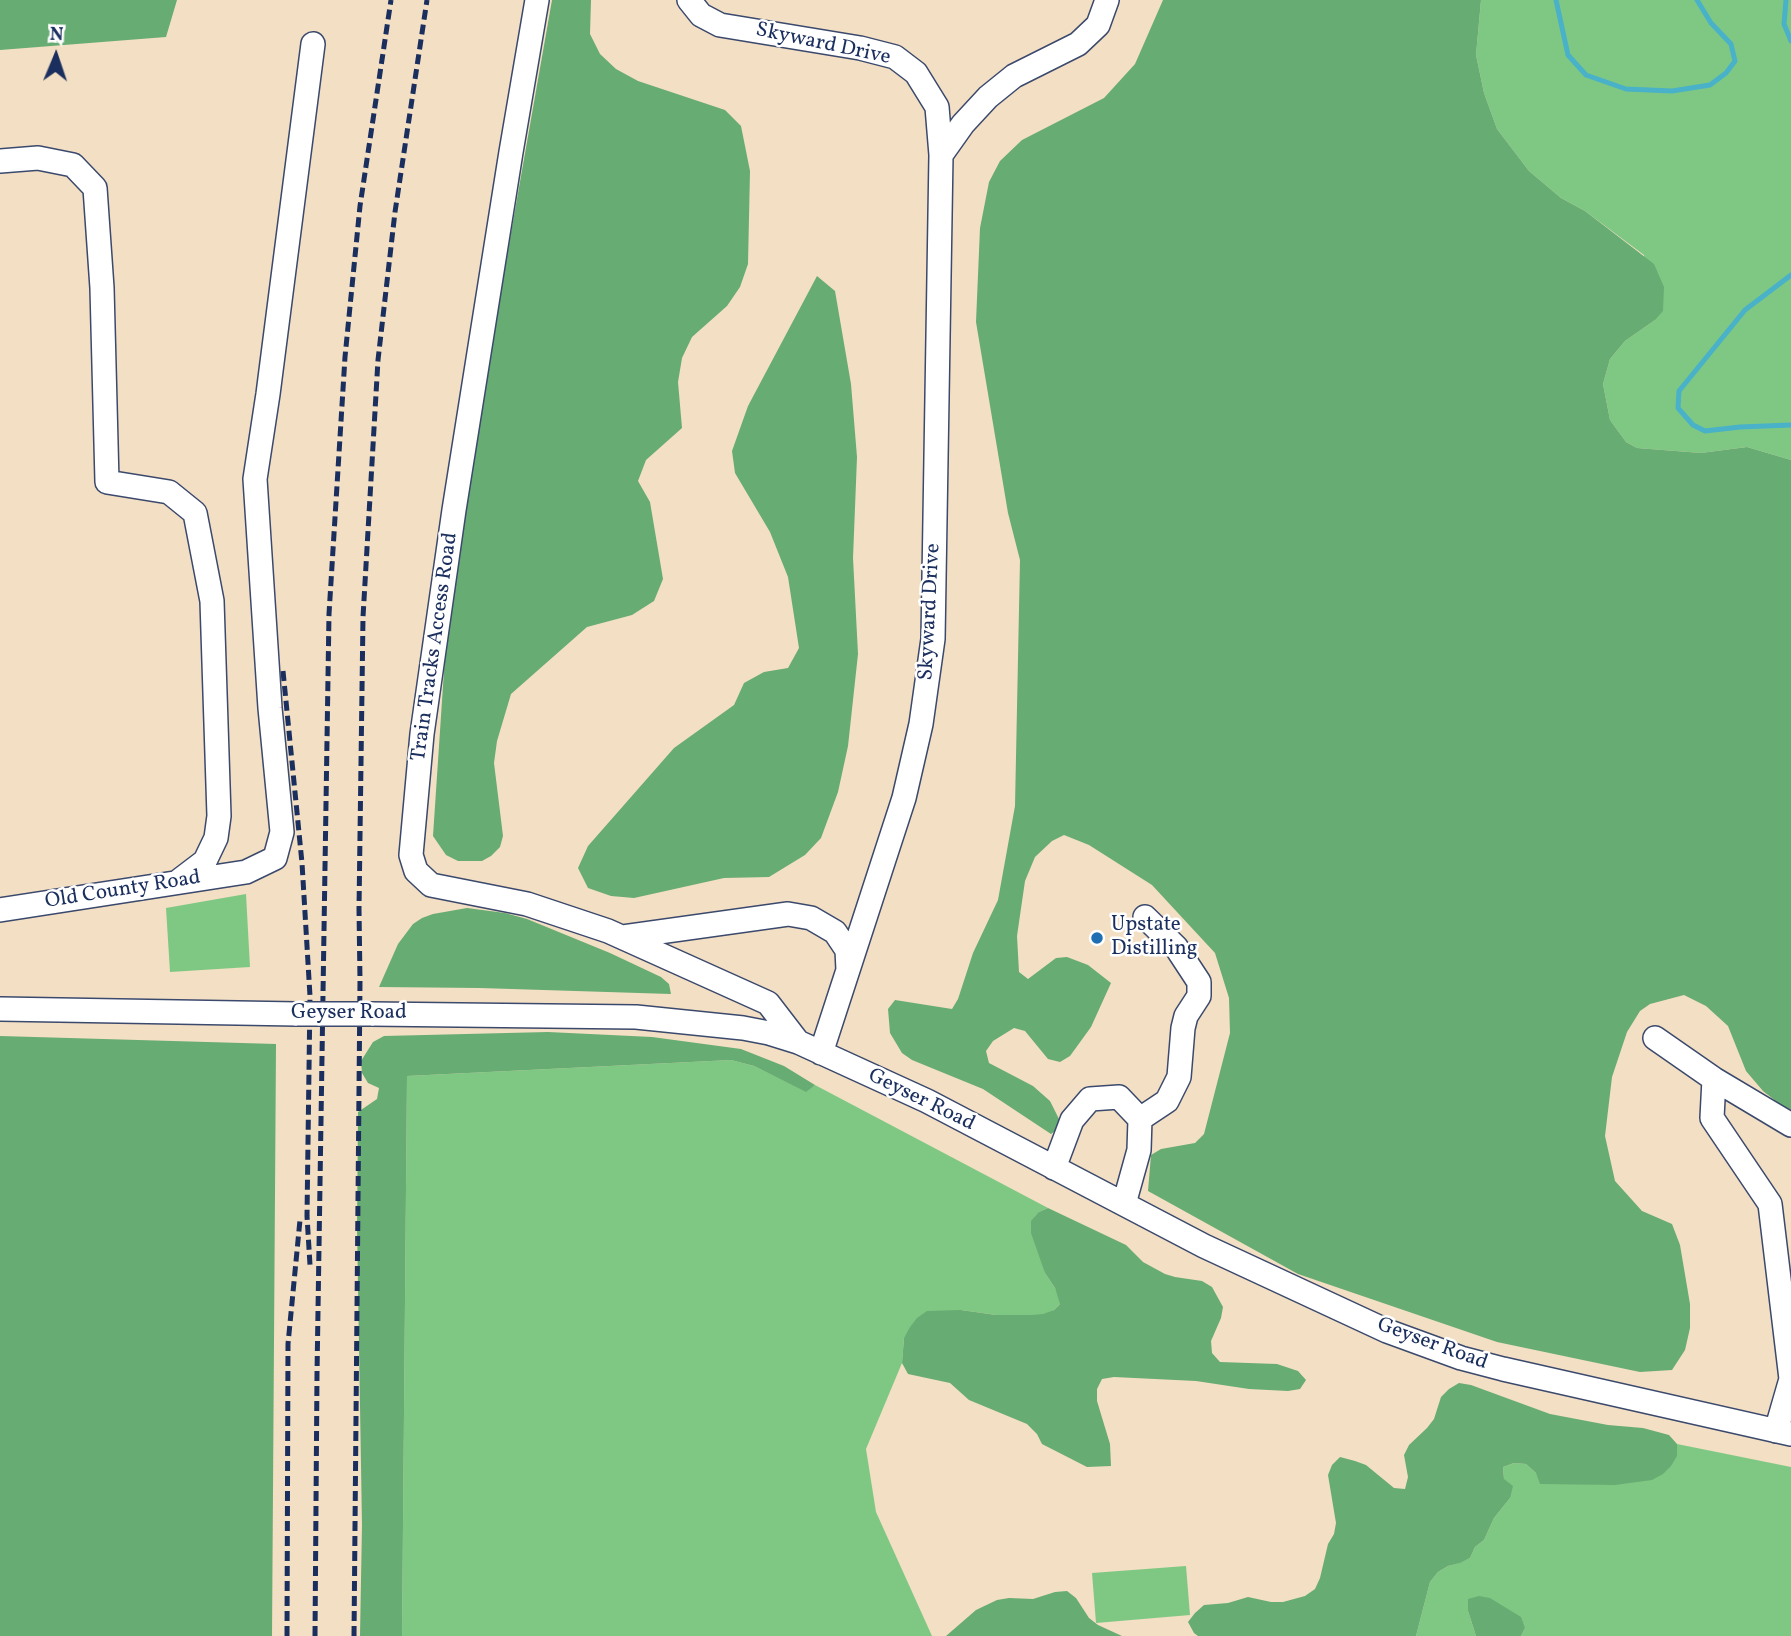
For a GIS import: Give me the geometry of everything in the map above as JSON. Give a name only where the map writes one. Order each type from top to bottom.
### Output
[{"type":"street","name":"Train Tracks Access Road","points":[[537,0],[454,510],[422,734],[411,855],[416,871],[431,886],[527,904],[623,937],[768,1003],[798,1042]]},
{"type":"street","name":"Skyward Drive","points":[[689,0],[701,15],[720,24],[860,48],[895,57],[916,73],[937,107],[941,155],[933,639],[921,724],[904,798],[821,1053]]},
{"type":"street","points":[[941,155],[963,124],[988,97],[1014,76],[1078,44],[1098,25],[1107,0]]},
{"type":"street","name":"Old County Road","points":[[0,911],[246,872],[275,858],[282,832],[270,708],[255,479],[313,44]]},
{"type":"street","points":[[0,161],[38,158],[73,165],[95,188],[102,288],[107,482],[169,492],[195,513],[212,601],[219,816],[216,838],[205,861],[177,882]]},
{"type":"street","points":[[623,937],[788,914],[811,918],[835,932],[846,950],[848,970]]},
{"type":"street","points":[[1140,1119],[1167,1101],[1179,1077],[1183,1028],[1186,1016],[1199,996],[1199,982],[1176,947],[1145,917]]},
{"type":"street","name":"Geyser Road","points":[[0,1009],[636,1017],[769,1033],[798,1042],[927,1101],[1204,1246],[1387,1331],[1503,1370],[1783,1433]]},
{"type":"street","points":[[1655,1038],[1714,1079],[1791,1125]]},
{"type":"street","points":[[1714,1079],[1712,1118],[1770,1204],[1791,1379],[1783,1433]]},
{"type":"street","points":[[1054,1168],[1072,1120],[1090,1099],[1119,1097],[1140,1119],[1139,1150],[1124,1204]]},
{"type":"green space","points":[[0,0],[177,0],[166,37],[0,50]]},
{"type":"green space","points":[[552,0],[591,0],[590,34],[600,54],[616,69],[638,81],[725,110],[741,126],[750,171],[748,264],[740,287],[727,306],[692,337],[682,358],[678,382],[682,428],[646,460],[638,481],[650,502],[663,579],[654,601],[632,615],[587,627],[511,694],[497,741],[494,763],[503,836],[500,847],[482,861],[458,861],[446,855],[433,836],[445,656],[486,375]]},
{"type":"green space","points":[[1163,0],[1481,0],[1476,55],[1484,93],[1497,129],[1529,171],[1561,198],[1585,211],[1654,264],[1664,287],[1663,311],[1655,320],[1625,341],[1610,359],[1603,384],[1610,420],[1626,442],[1637,448],[1701,453],[1747,447],[1791,460],[1791,1113],[1763,1091],[1746,1071],[1728,1026],[1706,1006],[1684,995],[1650,1004],[1640,1011],[1627,1032],[1612,1077],[1605,1136],[1615,1181],[1642,1211],[1672,1224],[1680,1245],[1690,1304],[1690,1328],[1685,1350],[1672,1370],[1640,1372],[1497,1342],[1298,1274],[1148,1191],[1151,1155],[1161,1149],[1195,1143],[1204,1134],[1230,1033],[1229,998],[1215,953],[1152,885],[1089,845],[1064,835],[1052,841],[1035,857],[1025,881],[1017,936],[1019,972],[1028,979],[1056,958],[1067,957],[1088,965],[1111,983],[1091,1027],[1070,1056],[1060,1062],[1048,1059],[1025,1031],[1014,1028],[993,1041],[986,1051],[989,1063],[1033,1086],[1050,1101],[1060,1121],[1055,1131],[1051,1134],[983,1089],[912,1060],[902,1053],[890,1033],[888,1009],[895,1000],[952,1009],[958,999],[973,953],[998,900],[1015,806],[1020,560],[1008,513],[976,322],[980,228],[989,182],[1000,161],[1022,140],[1104,98],[1135,64]]},
{"type":"green space","points":[[1481,0],[1791,0],[1791,460],[1747,447],[1701,453],[1637,448],[1626,442],[1610,420],[1603,384],[1610,359],[1625,341],[1655,320],[1644,255],[1585,211],[1561,198],[1529,171],[1497,129],[1484,93],[1476,55]]},
{"type":"green space","points":[[817,276],[835,291],[851,384],[857,457],[853,558],[858,654],[848,746],[838,792],[821,838],[805,855],[769,877],[724,878],[634,898],[611,896],[588,888],[578,868],[588,846],[674,748],[734,705],[744,683],[764,672],[788,668],[799,648],[788,577],[770,532],[735,473],[732,451],[748,406]]},
{"type":"green space","points":[[246,894],[250,967],[170,972],[166,908]]},
{"type":"green space","points":[[467,908],[527,919],[610,953],[661,977],[669,984],[671,994],[379,987],[398,944],[413,924],[433,914]]},
{"type":"green space","points":[[548,1032],[652,1037],[741,1049],[784,1066],[815,1085],[806,1092],[754,1066],[731,1060],[407,1076],[402,1636],[360,1636],[362,1525],[357,1226],[358,1112],[377,1099],[379,1088],[368,1083],[362,1073],[361,1061],[373,1042],[384,1036]]},
{"type":"green space","points":[[0,1036],[276,1044],[272,1636],[0,1636]]},
{"type":"green space","points":[[731,1060],[754,1066],[805,1091],[815,1085],[1048,1208],[1039,1212],[1045,1273],[1061,1303],[1043,1315],[996,1315],[961,1310],[904,1338],[902,1363],[866,1449],[876,1512],[932,1636],[402,1636],[407,1076]]},
{"type":"green space","points":[[1048,1208],[1126,1245],[1143,1262],[1165,1274],[1202,1281],[1212,1287],[1223,1307],[1211,1341],[1212,1353],[1220,1362],[1277,1364],[1298,1371],[1306,1380],[1300,1389],[1249,1389],[1196,1381],[1114,1377],[1102,1379],[1097,1389],[1097,1401],[1110,1444],[1111,1466],[1087,1467],[1042,1444],[1027,1424],[969,1400],[950,1383],[908,1374],[902,1363],[904,1338],[917,1318],[927,1311],[961,1310],[996,1315],[1032,1315],[1054,1310],[1060,1304],[1055,1288],[1045,1273],[1031,1233],[1031,1221],[1039,1212]]},
{"type":"green space","points":[[1459,1383],[1550,1414],[1608,1425],[1643,1428],[1669,1435],[1677,1444],[1677,1456],[1663,1474],[1652,1480],[1615,1485],[1540,1484],[1536,1473],[1526,1464],[1514,1463],[1503,1467],[1504,1479],[1513,1486],[1510,1498],[1494,1518],[1484,1540],[1475,1547],[1470,1558],[1438,1572],[1430,1582],[1416,1636],[1198,1636],[1194,1633],[1188,1622],[1204,1605],[1228,1603],[1248,1597],[1283,1602],[1305,1596],[1315,1589],[1336,1523],[1328,1475],[1332,1465],[1340,1457],[1355,1461],[1366,1465],[1394,1488],[1405,1489],[1408,1477],[1404,1455],[1409,1445],[1434,1419],[1441,1397]]},
{"type":"green space","points":[[1677,1444],[1791,1467],[1791,1636],[1521,1636],[1525,1628],[1468,1611],[1476,1636],[1416,1636],[1430,1582],[1438,1572],[1448,1566],[1470,1558],[1475,1547],[1484,1540],[1494,1518],[1510,1498],[1503,1467],[1514,1463],[1526,1464],[1536,1473],[1677,1456]]},
{"type":"green space","points":[[1186,1566],[1190,1615],[1096,1623],[1092,1573]]},
{"type":"green space","points":[[1067,1591],[1076,1598],[1089,1618],[1122,1636],[946,1636],[976,1610],[997,1600],[1033,1599]]},
{"type":"green space","points":[[1479,1596],[1490,1598],[1521,1617],[1525,1628],[1521,1636],[1476,1636],[1468,1611],[1468,1599]]},
{"type":"waterway","points":[[1556,0],[1568,55],[1586,75],[1626,89],[1672,91],[1710,85],[1726,73],[1735,61],[1731,44],[1711,23],[1697,0]]},
{"type":"waterway","points":[[1786,0],[1784,24],[1791,41]]},
{"type":"waterway","points":[[1791,275],[1745,310],[1679,391],[1678,408],[1693,425],[1705,431],[1791,425]]},
{"type":"railway","points":[[315,1636],[329,614],[345,357],[360,206],[391,0]]},
{"type":"railway","points":[[354,1636],[363,617],[378,360],[395,212],[427,0]]},
{"type":"railway","points":[[283,671],[302,863],[310,996],[307,1216],[310,1265]]},
{"type":"railway","points":[[287,1636],[288,1344],[300,1220]]},
{"type":"place","name":"Upstate Distilling","points":[[1097,938]]}]
